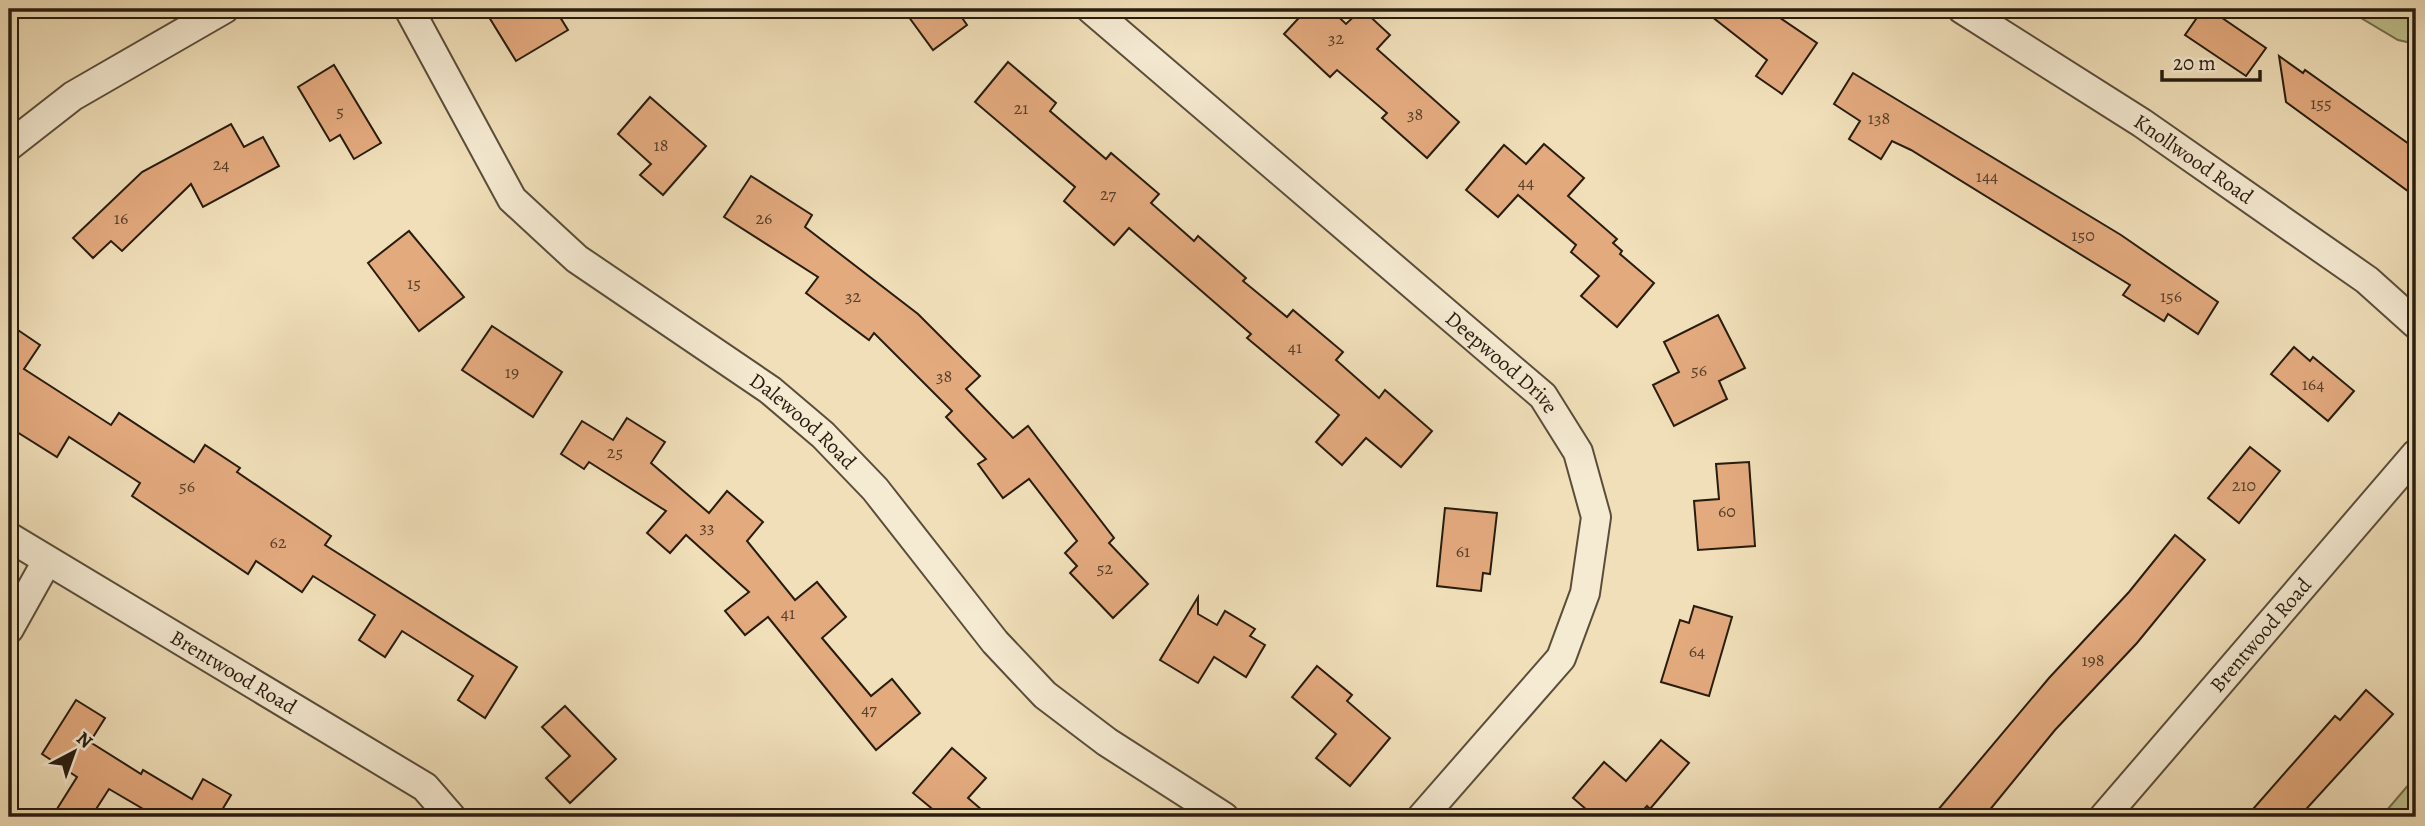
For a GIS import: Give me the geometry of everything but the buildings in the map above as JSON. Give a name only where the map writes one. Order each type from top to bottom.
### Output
[{"type":"street","points":[[9,146],[73,96],[224,9]]},
{"type":"street","name":"Dalewood Road","points":[[409,9],[512,199],[577,258],[770,390],[823,435],[875,489],[995,642],[1045,695],[1107,742],[1224,817]]},
{"type":"street","name":"Deepwood Drive","points":[[1091,9],[1543,396],[1578,452],[1596,517],[1585,593],[1561,658],[1422,817]]},
{"type":"street","name":"Knollwood Road","points":[[1962,9],[2154,131],[2367,280],[2416,324]]},
{"type":"street","name":"Brentwood Road","points":[[2104,817],[2416,454]]},
{"type":"street","name":"Brentwood Road","points":[[9,537],[425,787],[451,817]]},
{"type":"street","points":[[9,629],[47,561]]},
{"type":"green space","points":[[2346,9],[2416,9],[2416,44],[2398,40]]},
{"type":"green space","points":[[2416,776],[2416,817],[2381,817]]}]
